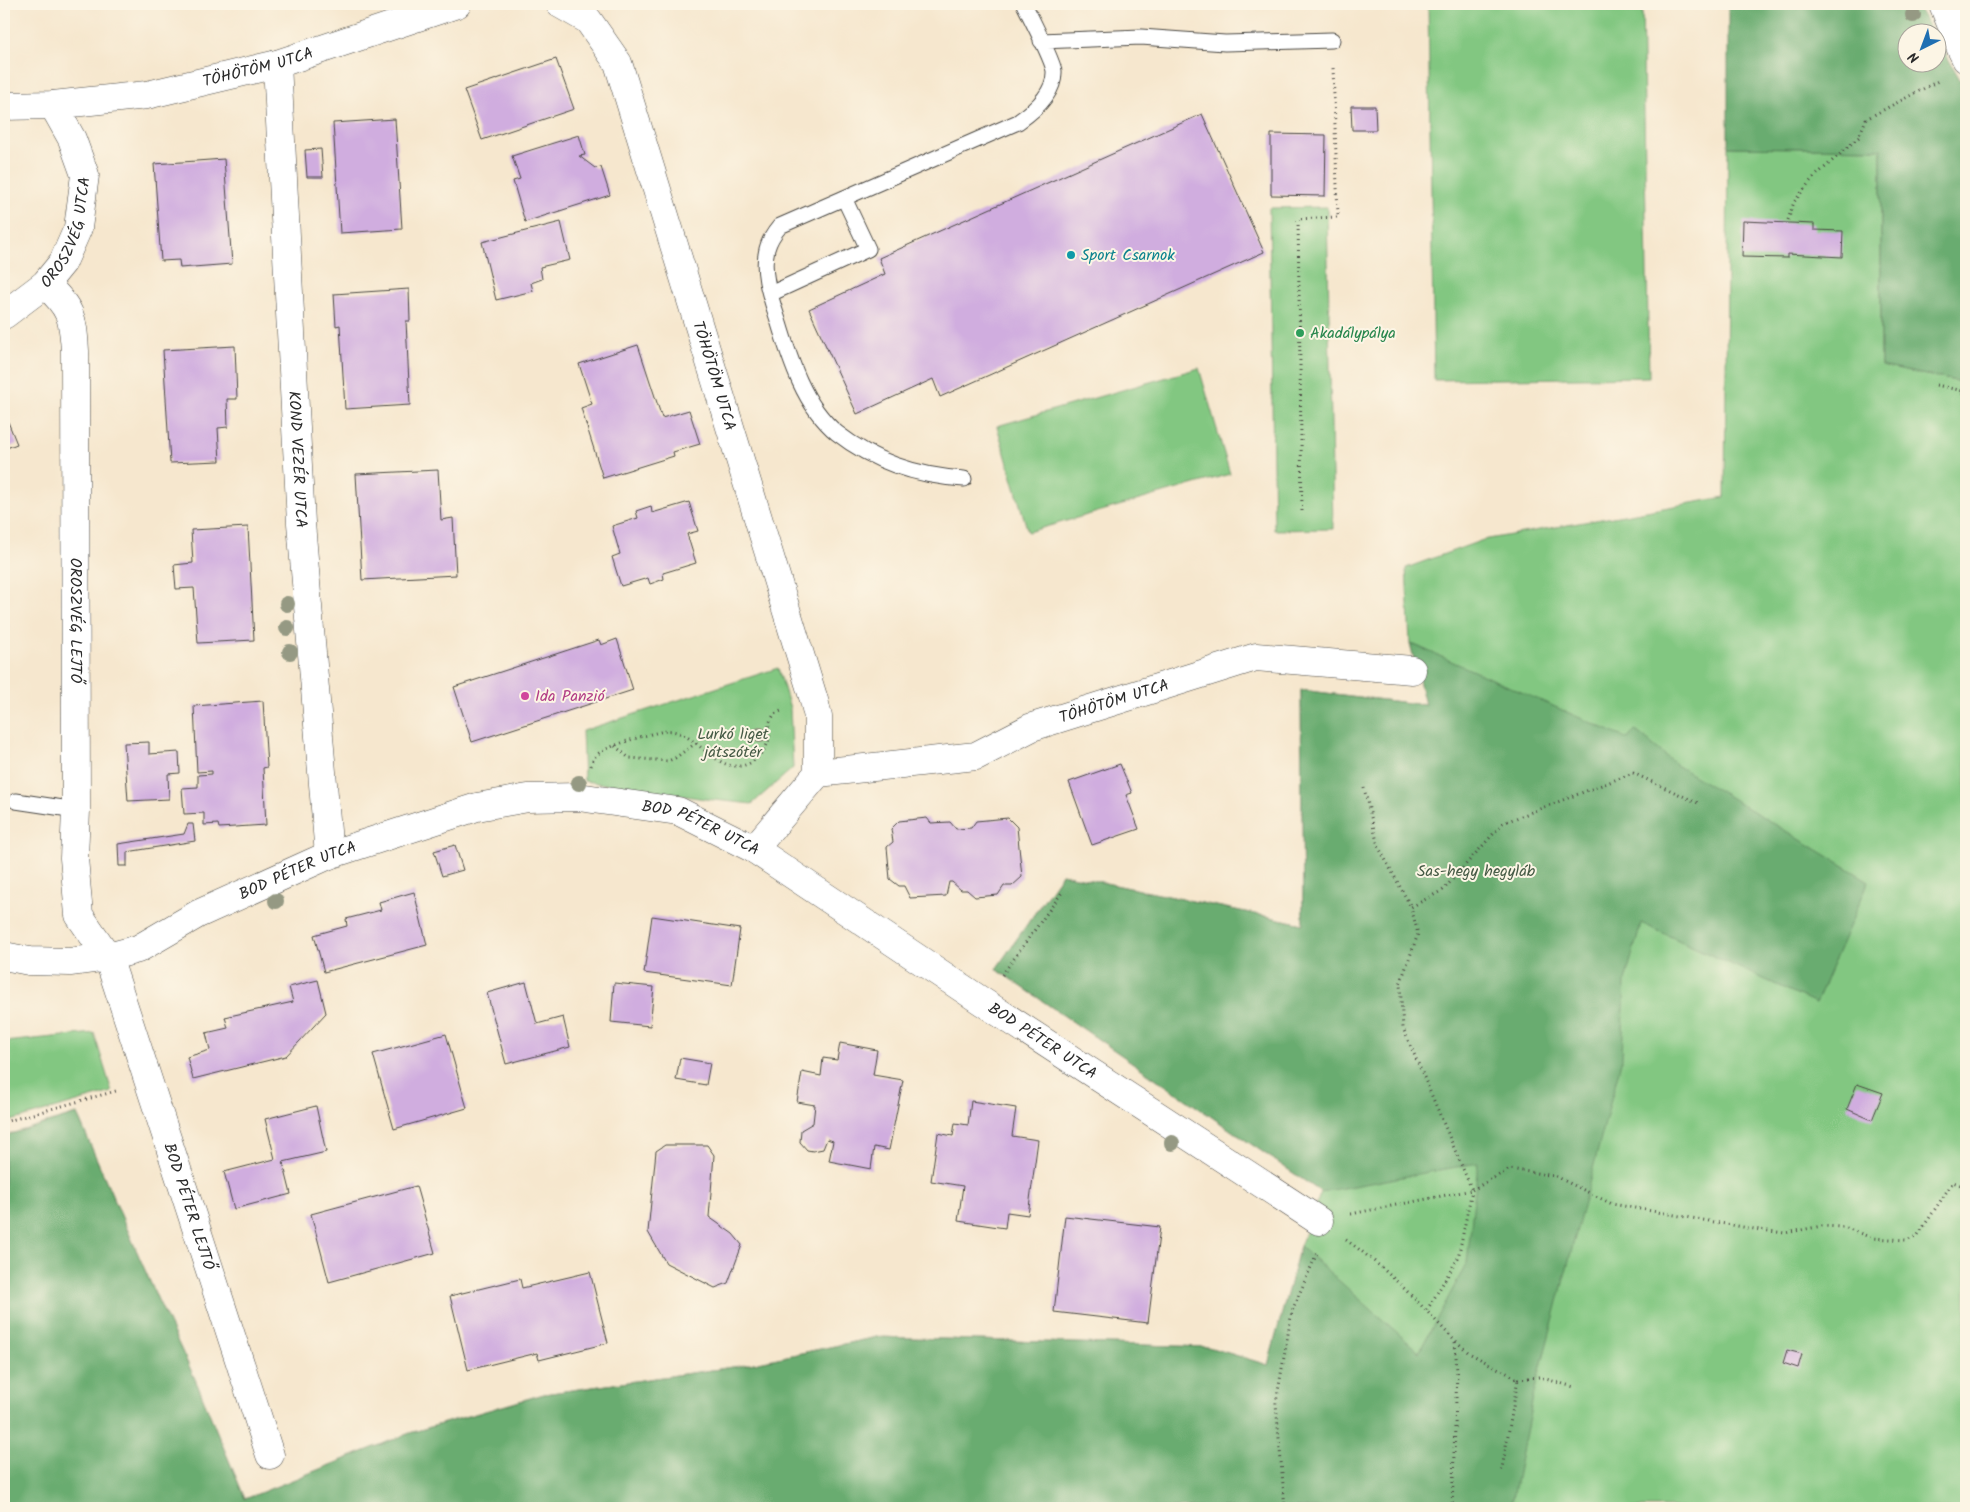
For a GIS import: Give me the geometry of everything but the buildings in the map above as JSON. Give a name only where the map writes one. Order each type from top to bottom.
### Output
[{"type":"street","name":"TÖHÖTÖM UTCA","points":[[4,106],[53,105],[147,95],[277,64],[457,4]]},
{"type":"street","name":"TÖHÖTÖM UTCA","points":[[560,4],[588,20],[618,63],[814,700],[818,717],[818,773],[976,756],[1032,727],[1256,658],[1412,670]]},
{"type":"street","points":[[1943,4],[1961,49],[1957,68]]},
{"type":"street","name":"KOND VEZÉR UTCA","points":[[277,64],[301,523],[329,855]]},
{"type":"street","name":"OROSZVÉG UTCA","points":[[4,315],[45,284],[63,262],[78,228],[85,175],[75,146],[53,105]]},
{"type":"street","name":"OROSZVÉG LEJTŐ","points":[[45,284],[60,298],[67,308],[73,324],[75,351],[76,810],[74,858],[79,915],[108,957]]},
{"type":"street","points":[[754,849],[818,773]]},
{"type":"street","name":"BOD PÉTER UTCA","points":[[4,956],[28,961],[70,962],[108,957],[138,949],[198,914],[329,855],[478,806],[528,798],[578,797],[678,810],[754,849],[983,1002],[1324,1224]]},
{"type":"street","name":"BOD PÉTER LEJTŐ","points":[[108,957],[270,1455]]},
{"type":"lane","points":[[964,479],[931,476],[902,468],[855,445],[825,422],[809,398],[795,370],[770,294],[765,262],[767,248],[773,234],[780,226],[1018,122],[1031,113],[1043,99],[1052,83],[1054,69],[1024,4]]},
{"type":"lane","points":[[1041,41],[1141,37],[1225,43],[1332,40]]},
{"type":"lane","points":[[770,294],[868,249],[844,198]]},
{"type":"lane","points":[[16,801],[76,810]]},
{"type":"path","points":[[1302,511],[1298,219],[1338,216],[1332,40]]},
{"type":"path","points":[[1788,220],[1794,202],[1812,179],[1859,137],[1866,118],[1957,68]]},
{"type":"path","points":[[1936,385],[1963,391],[1966,406]]},
{"type":"path","points":[[591,766],[593,759],[598,753],[614,746],[671,730],[686,735],[716,760],[728,764],[745,765],[752,762],[766,746],[770,738],[769,724],[774,714],[814,700]]},
{"type":"path","points":[[614,746],[629,758],[668,761],[696,743]]},
{"type":"path","points":[[1411,907],[1443,890],[1503,823],[1634,773],[1698,804]]},
{"type":"path","points":[[1364,788],[1378,846],[1411,907],[1418,934],[1400,984],[1403,1028],[1472,1190],[1458,1258],[1426,1310]]},
{"type":"path","points":[[983,1002],[1064,891]]},
{"type":"path","points":[[4,1122],[148,1082]]},
{"type":"path","points":[[1324,1224],[1472,1190],[1510,1169],[1555,1176],[1612,1204],[1760,1230],[1785,1233],[1822,1226],[1844,1227],[1872,1238],[1906,1240],[1918,1235],[1953,1182],[1966,1188]]},
{"type":"path","points":[[1324,1224],[1368,1255],[1469,1354],[1518,1379],[1539,1377],[1574,1387]]},
{"type":"path","points":[[1285,1508],[1276,1403],[1292,1311],[1324,1224]]},
{"type":"path","points":[[1452,1508],[1457,1372],[1456,1341]]},
{"type":"path","points":[[1501,1474],[1518,1379]]},
{"type":"green space","points":[[1428,4],[1642,4],[1649,377],[1434,380]]},
{"type":"green space","points":[[1728,4],[1916,4],[1927,22],[1898,22],[1898,72],[1948,72],[1948,58],[1966,90],[1966,383],[1881,366],[1881,149],[1728,147]]},
{"type":"green space","points":[[1728,147],[1881,149],[1881,366],[1966,383],[1966,1508],[4,1508],[4,1136],[77,1114],[158,1300],[195,1379],[245,1499],[410,1433],[544,1394],[740,1366],[877,1337],[1208,1347],[1268,1365],[1300,1246],[1321,1192],[996,969],[1062,874],[1303,924],[1301,690],[1426,705],[1410,643],[1406,568],[1483,540],[1725,497]]},
{"type":"green space","name":"Akadálypálya","points":[[1327,207],[1333,529],[1274,530],[1269,208]]},
{"type":"green space","points":[[1199,368],[1230,474],[1028,532],[997,426]]},
{"type":"green space","name":"Sas-hegy hegyláb","points":[[1410,643],[1628,739],[1635,730],[1678,766],[1869,881],[1816,1003],[1641,923],[1625,981],[1622,1058],[1533,1397],[1511,1508],[4,1508],[4,1136],[77,1114],[158,1300],[195,1379],[245,1499],[410,1433],[544,1394],[740,1366],[877,1337],[1208,1347],[1268,1365],[1300,1246],[1419,1352],[1467,1263],[1478,1163],[1321,1192],[996,969],[1062,874],[1303,924],[1301,690],[1425,705]]},
{"type":"green space","name":"Lurkó liget játszótér","points":[[778,668],[790,708],[793,768],[752,804],[584,781],[582,731]]},
{"type":"green space","points":[[94,1033],[112,1092],[4,1123],[4,1042]]},
{"type":"place","name":"Sport Csarnok","points":[[1071,255]]},
{"type":"place","name":"Akadálypálya","points":[[1300,333]]},
{"type":"place","name":"Ida Panzió","points":[[525,696]]}]
